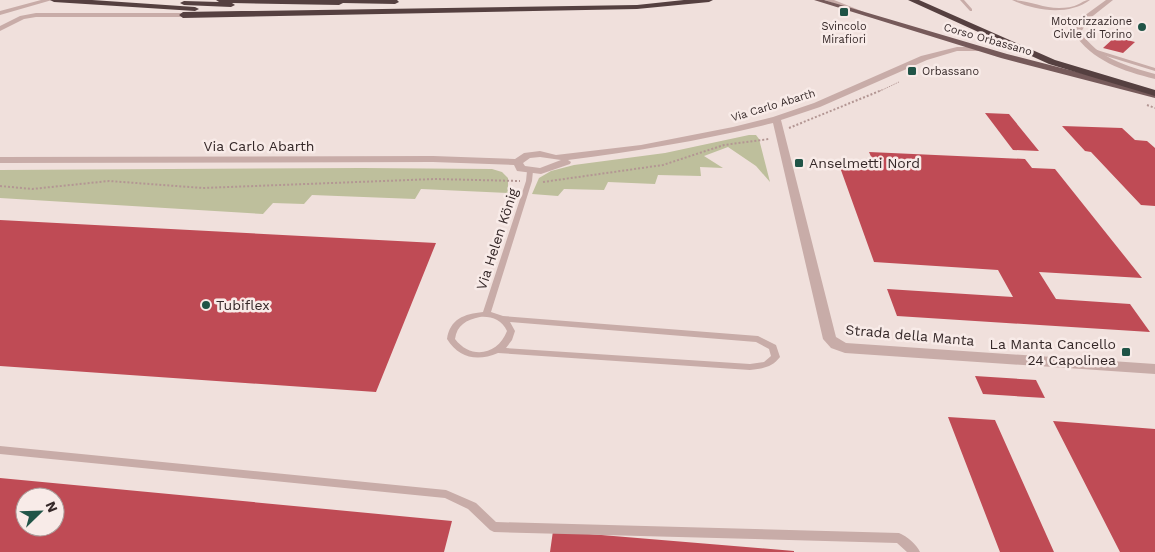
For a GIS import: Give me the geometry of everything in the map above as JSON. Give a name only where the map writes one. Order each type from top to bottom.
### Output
[{"type":"highway","points":[[52,0],[199,9],[406,10]]},
{"type":"highway","points":[[137,0],[234,5],[467,8]]},
{"type":"highway","points":[[212,0],[519,4],[629,3],[684,0]]},
{"type":"highway","points":[[337,0],[423,3]]},
{"type":"highway","points":[[519,4],[657,0]]},
{"type":"highway","points":[[182,15],[467,8],[664,6],[709,0]]},
{"type":"highway","points":[[912,0],[1046,60],[1155,94]]},
{"type":"main road","name":"Corso Orbassano","points":[[816,0],[980,49],[1155,94]]},
{"type":"street","points":[[0,12],[52,0]]},
{"type":"street","points":[[828,0],[882,20]]},
{"type":"street","points":[[1110,0],[1085,19],[1078,27],[1076,32],[1081,41],[1108,60],[1155,77]]},
{"type":"street","points":[[12,22],[19,15],[36,5]]},
{"type":"street","points":[[0,29],[26,16],[182,15]]},
{"type":"street","points":[[0,19],[12,22]]},
{"type":"street","name":"Via Carlo Abarth","points":[[924,58],[942,44],[939,37]]},
{"type":"street","name":"Via Carlo Abarth","points":[[0,160],[433,159],[517,162],[528,155],[540,154],[551,161],[700,138],[776,119],[832,99],[924,58],[956,49],[980,49]]},
{"type":"street","name":"Strada della Manta","points":[[776,119],[830,339],[836,345],[855,349],[1155,369]]},
{"type":"street","name":"Via Carlo Abarth","points":[[530,171],[546,170],[551,161]]},
{"type":"street","points":[[517,162],[521,169],[530,171]]},
{"type":"lane","points":[[962,0],[971,10]]},
{"type":"lane","points":[[1014,0],[1042,8],[1060,10],[1074,8],[1088,0]]},
{"type":"lane","points":[[1090,49],[1155,70]]},
{"type":"lane","name":"Via Helen König","points":[[486,314],[529,181],[530,171]]},
{"type":"lane","points":[[497,350],[750,367],[766,365],[776,357],[773,347],[758,339],[503,320],[486,314],[476,315],[460,321],[453,330],[451,339],[460,350],[467,354],[487,354],[497,350],[510,338],[509,325],[503,320]]},
{"type":"lane","points":[[0,450],[446,494],[472,506],[494,527],[899,538],[915,552]]},
{"type":"green space","points":[[756,135],[759,139],[770,182],[756,166],[728,147],[704,156],[723,168],[700,167],[701,176],[658,175],[655,184],[608,182],[604,190],[564,189],[558,196],[532,194],[539,178],[551,171],[574,165],[665,153]]},
{"type":"green space","points":[[492,169],[502,172],[508,178],[508,193],[421,189],[415,199],[312,195],[304,204],[273,203],[263,214],[0,198],[0,170]]},
{"type":"building","points":[[1115,37],[1135,42],[1123,53],[1103,48]]},
{"type":"building","points":[[985,113],[1009,114],[1039,151],[1013,150]]},
{"type":"building","points":[[1062,126],[1122,128],[1135,140],[1147,141],[1155,148],[1155,206],[1141,205],[1091,152],[1085,151]]},
{"type":"building","points":[[869,152],[1025,159],[1032,168],[1055,169],[1142,278],[1039,272],[1056,299],[1130,304],[1150,332],[897,316],[887,289],[1013,297],[998,270],[874,262],[837,159],[873,161]]},
{"type":"building","name":"Tubiflex","points":[[0,220],[436,243],[376,392],[0,366]]},
{"type":"building","points":[[975,376],[1036,380],[1045,398],[983,394]]},
{"type":"building","points":[[948,417],[995,420],[1054,552],[1000,552]]},
{"type":"building","points":[[1053,421],[1155,429],[1155,552],[1120,552]]},
{"type":"building","points":[[0,478],[452,521],[444,552],[0,552]]},
{"type":"building","points":[[553,531],[794,551],[794,552],[550,552]]},
{"type":"place","name":"Svincolo Mirafiori","points":[[844,12]]},
{"type":"place","name":"Motorizzazione Civile di Torino","points":[[1142,27]]},
{"type":"place","name":"Orbassano","points":[[912,71]]},
{"type":"place","name":"Anselmetti Nord","points":[[799,163]]},
{"type":"place","name":"Tubiflex","points":[[206,305]]},
{"type":"place","name":"La Manta Cancello 24 Capolinea","points":[[1126,352]]}]
